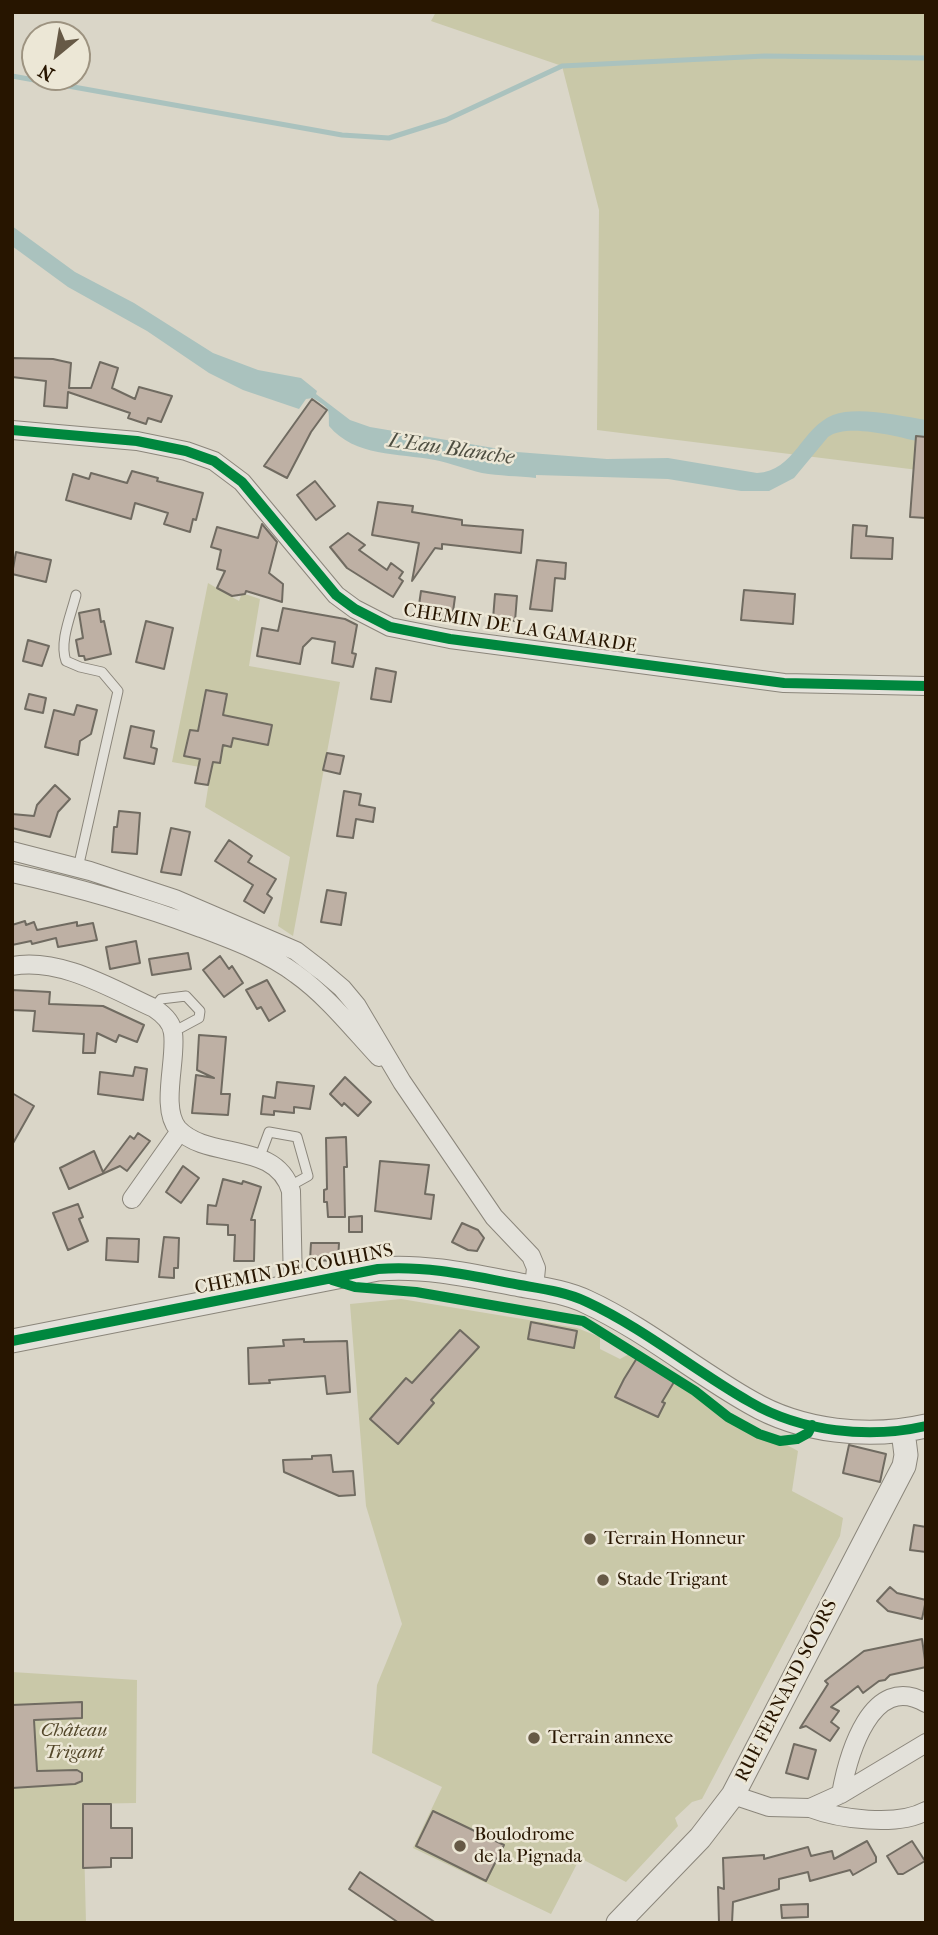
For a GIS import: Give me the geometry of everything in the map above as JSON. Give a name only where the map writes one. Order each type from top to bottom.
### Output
[{"type":"street","name":"CHEMIN DE LA GAMARDE","points":[[12,430],[137,441],[186,451],[214,461],[242,482],[337,595],[376,621],[406,632],[648,667],[784,683],[926,685]]},
{"type":"street","points":[[12,851],[78,868],[224,918],[296,951],[342,988],[357,1006],[402,1082],[494,1217],[531,1256],[536,1268],[534,1288]]},
{"type":"street","points":[[12,873],[74,886],[173,918],[231,939],[272,959],[311,986],[402,1082]]},
{"type":"street","points":[[12,966],[26,963],[61,968],[155,1008],[163,1015],[173,1032],[170,1110],[180,1131],[193,1139],[259,1159],[280,1170],[290,1186],[293,1287]]},
{"type":"street","points":[[132,1199],[180,1131]]},
{"type":"street","name":"CHEMIN DE COUHINS","points":[[12,1341],[378,1269],[398,1267],[439,1270],[576,1297],[595,1306],[751,1403],[782,1416],[845,1431],[915,1428]]},
{"type":"street","name":"RUE FERNAND SOORS","points":[[618,1923],[706,1831],[733,1794],[904,1466],[915,1428]]},
{"type":"street","points":[[841,1794],[845,1774],[863,1726],[877,1706],[902,1696],[926,1703]]},
{"type":"street","points":[[810,1808],[841,1794],[926,1743]]},
{"type":"street","points":[[733,1794],[769,1807],[810,1808],[826,1814],[861,1818],[894,1819],[926,1811]]},
{"type":"lane","points":[[76,595],[65,638],[63,653],[66,661],[102,672],[118,691],[78,868]]},
{"type":"lane","points":[[155,1008],[161,999],[186,996],[200,1011],[199,1018],[173,1032]]},
{"type":"lane","points":[[259,1159],[269,1132],[297,1137],[308,1176],[290,1186]]},
{"type":"green space","points":[[436,12],[926,12],[926,471],[597,430],[599,210],[562,66],[431,21]]},
{"type":"green space","points":[[208,583],[239,601],[242,593],[260,599],[249,666],[340,682],[293,936],[278,926],[290,857],[205,807],[211,769],[172,762]]},
{"type":"green space","name":"Stade Trigant","points":[[401,1299],[577,1328],[600,1337],[600,1349],[620,1359],[631,1353],[685,1390],[798,1451],[792,1491],[843,1518],[840,1536],[702,1799],[692,1802],[675,1818],[678,1826],[626,1882],[580,1858],[551,1914],[413,1848],[442,1787],[372,1753],[377,1685],[402,1624],[366,1506],[350,1304]]},
{"type":"green space","name":"Château Trigant","points":[[12,1672],[137,1680],[136,1803],[83,1804],[86,1923],[12,1923]]},
{"type":"water","points":[[12,226],[75,272],[134,303],[213,353],[258,370],[301,378],[317,391],[316,394],[350,420],[370,427],[517,452],[607,459],[668,458],[757,473],[780,465],[822,421],[843,412],[879,413],[926,420],[926,443],[861,431],[837,433],[828,437],[794,478],[769,491],[741,491],[668,479],[495,475],[435,460],[364,449],[340,436],[329,426],[327,409],[313,398],[306,399],[299,409],[243,390],[209,373],[147,331],[68,287],[12,246]]},
{"type":"building","points":[[12,358],[53,359],[71,363],[69,388],[91,388],[100,362],[118,368],[112,388],[135,399],[139,387],[172,396],[161,422],[148,418],[146,424],[128,418],[130,413],[68,392],[67,408],[44,406],[46,381],[12,377]]},
{"type":"building","points":[[312,399],[327,410],[311,432],[287,478],[264,466]]},
{"type":"building","points":[[916,436],[926,437],[926,518],[910,517]]},
{"type":"building","points":[[132,471],[158,478],[157,481],[203,493],[190,532],[164,524],[168,513],[135,503],[131,519],[66,500],[73,474],[89,479],[91,473],[127,483]]},
{"type":"building","points":[[315,481],[335,506],[316,520],[297,495]]},
{"type":"building","points":[[378,502],[413,506],[412,512],[462,520],[462,525],[523,530],[521,553],[442,544],[442,549],[435,548],[412,581],[419,543],[372,535]]},
{"type":"building","points":[[262,524],[277,542],[269,573],[283,584],[282,602],[246,591],[245,594],[232,596],[217,588],[225,571],[217,569],[221,550],[211,547],[217,527],[258,538]]},
{"type":"building","points":[[853,525],[867,526],[866,536],[893,538],[892,559],[851,558]]},
{"type":"building","points":[[348,533],[365,545],[359,550],[387,570],[391,563],[403,572],[399,578],[403,581],[393,597],[347,568],[330,547]]},
{"type":"building","points":[[16,552],[51,560],[46,582],[12,574]]},
{"type":"building","points":[[537,560],[566,563],[565,579],[555,578],[552,611],[530,609]]},
{"type":"building","points":[[744,590],[795,594],[793,624],[741,620]]},
{"type":"building","points":[[421,591],[455,597],[452,619],[418,612]]},
{"type":"building","points":[[495,594],[517,596],[515,621],[493,619]]},
{"type":"building","points":[[283,608],[345,619],[357,625],[352,653],[356,654],[353,667],[332,663],[335,642],[312,638],[303,647],[300,664],[257,656],[262,628],[278,631]]},
{"type":"building","points":[[99,609],[111,654],[85,660],[84,656],[79,656],[76,640],[83,638],[79,613]]},
{"type":"building","points":[[146,621],[173,628],[164,669],[136,662]]},
{"type":"building","points":[[28,640],[49,646],[42,666],[23,661]]},
{"type":"building","points":[[376,668],[396,672],[391,702],[371,699]]},
{"type":"building","points":[[206,690],[227,694],[223,715],[272,725],[268,745],[233,738],[231,747],[223,745],[220,763],[213,762],[208,785],[195,783],[200,759],[184,756],[190,730],[198,731]]},
{"type":"building","points":[[29,694],[46,698],[43,713],[25,709]]},
{"type":"building","points":[[77,705],[97,710],[91,734],[80,741],[78,755],[45,747],[54,710],[74,715]]},
{"type":"building","points":[[131,726],[154,731],[151,747],[157,749],[154,764],[124,758]]},
{"type":"building","points":[[327,753],[344,756],[340,774],[323,770]]},
{"type":"building","points":[[55,785],[70,799],[58,812],[50,837],[12,828],[12,814],[34,816],[37,805]]},
{"type":"building","points":[[344,791],[361,794],[359,805],[375,808],[373,822],[356,819],[353,838],[337,836]]},
{"type":"building","points":[[119,811],[140,813],[137,854],[112,852],[114,827],[117,827]]},
{"type":"building","points":[[171,828],[190,832],[181,875],[161,872]]},
{"type":"building","points":[[229,840],[252,856],[248,862],[276,879],[267,894],[272,898],[264,913],[244,901],[253,885],[215,861]]},
{"type":"building","points":[[327,890],[346,893],[341,925],[321,922]]},
{"type":"building","points":[[25,921],[26,925],[34,922],[37,930],[77,922],[77,926],[93,923],[97,940],[58,947],[56,938],[32,944],[31,941],[12,945],[12,925]]},
{"type":"building","points":[[136,941],[140,963],[110,969],[106,947]]},
{"type":"building","points":[[188,953],[191,969],[152,975],[149,959]]},
{"type":"building","points":[[220,956],[229,969],[232,966],[243,983],[224,997],[203,970]]},
{"type":"building","points":[[267,980],[285,1011],[269,1021],[261,1007],[257,1009],[246,990]]},
{"type":"building","points":[[12,990],[50,992],[49,1004],[103,1006],[144,1025],[137,1042],[119,1035],[116,1042],[97,1033],[95,1053],[83,1053],[84,1034],[33,1031],[35,1011],[12,1010]]},
{"type":"building","points":[[199,1035],[226,1037],[221,1094],[230,1094],[228,1115],[192,1113],[196,1075],[214,1078],[197,1070]]},
{"type":"building","points":[[135,1067],[147,1069],[143,1100],[98,1094],[100,1072],[133,1076]]},
{"type":"building","points":[[345,1077],[371,1102],[358,1116],[330,1094]]},
{"type":"building","points":[[277,1082],[314,1086],[310,1109],[294,1107],[294,1113],[274,1111],[274,1115],[261,1114],[263,1096],[275,1098]]},
{"type":"building","points":[[12,1093],[34,1106],[12,1145]]},
{"type":"building","points":[[138,1133],[150,1141],[127,1171],[120,1166],[69,1189],[60,1168],[94,1151],[103,1172],[130,1136],[134,1139]]},
{"type":"building","points":[[346,1137],[345,1217],[328,1217],[327,1202],[324,1202],[324,1190],[327,1189],[326,1138]]},
{"type":"building","points":[[380,1161],[429,1165],[425,1194],[434,1195],[431,1219],[375,1211]]},
{"type":"building","points":[[183,1166],[199,1178],[181,1203],[166,1192]]},
{"type":"building","points":[[223,1179],[242,1184],[243,1181],[261,1187],[251,1220],[255,1220],[254,1261],[234,1261],[235,1235],[228,1235],[228,1225],[207,1224],[208,1205],[216,1206]]},
{"type":"building","points":[[78,1204],[83,1217],[79,1219],[88,1241],[68,1250],[53,1213]]},
{"type":"building","points":[[362,1216],[362,1232],[349,1232],[349,1217]]},
{"type":"building","points":[[462,1223],[478,1230],[484,1238],[477,1251],[468,1250],[452,1242]]},
{"type":"building","points":[[164,1237],[179,1238],[178,1268],[174,1268],[174,1278],[159,1277]]},
{"type":"building","points":[[107,1238],[139,1239],[138,1262],[106,1260]]},
{"type":"building","points":[[311,1243],[339,1243],[338,1261],[310,1260]]},
{"type":"building","points":[[531,1322],[577,1331],[574,1348],[528,1339]]},
{"type":"building","points":[[460,1330],[479,1347],[431,1400],[434,1403],[398,1444],[370,1419],[406,1378],[412,1383]]},
{"type":"building","points":[[304,1339],[304,1342],[347,1341],[350,1392],[327,1394],[325,1376],[249,1384],[248,1348],[284,1346],[283,1340]]},
{"type":"building","points":[[637,1358],[674,1382],[662,1402],[665,1403],[658,1417],[615,1397]]},
{"type":"building","points":[[849,1445],[886,1454],[880,1482],[843,1473]]},
{"type":"building","points":[[331,1455],[333,1472],[353,1471],[355,1495],[339,1496],[284,1472],[283,1460]]},
{"type":"building","points":[[914,1525],[926,1527],[926,1552],[910,1550]]},
{"type":"building","points":[[890,1587],[897,1593],[926,1600],[922,1619],[888,1611],[877,1601]]},
{"type":"building","points":[[922,1639],[926,1667],[890,1675],[863,1693],[858,1686],[831,1707],[839,1711],[831,1722],[839,1728],[830,1741],[806,1726],[800,1728],[828,1684],[825,1681],[864,1651]]},
{"type":"building","name":"Château Trigant","points":[[82,1702],[82,1718],[34,1720],[37,1771],[77,1770],[82,1773],[82,1781],[75,1784],[12,1788],[12,1705]]},
{"type":"building","points":[[794,1744],[816,1750],[808,1779],[786,1773]]},
{"type":"building","points":[[83,1804],[111,1804],[111,1828],[132,1828],[132,1858],[111,1858],[111,1867],[83,1868]]},
{"type":"building","name":"Boulodrome de la Pignada","points":[[433,1811],[504,1845],[486,1881],[416,1846]]},
{"type":"building","points":[[867,1841],[876,1862],[853,1875],[850,1870],[810,1881],[808,1872],[779,1879],[779,1889],[733,1902],[732,1923],[719,1923],[718,1887],[724,1889],[723,1858],[764,1855],[764,1859],[808,1847],[811,1856],[832,1851],[834,1859]]},
{"type":"building","points":[[912,1841],[925,1861],[903,1874],[898,1874],[887,1856]]},
{"type":"building","points":[[360,1872],[436,1923],[399,1923],[349,1889]]},
{"type":"building","points":[[808,1904],[808,1917],[782,1918],[781,1905]]},
{"type":"waterway","name":"L'Eau Blanche","points":[[12,76],[342,135],[389,138],[446,120],[562,66],[765,56],[926,58]]},
{"type":"cycle path","points":[[12,430],[137,441],[186,451],[214,461],[242,482],[336,595],[355,609],[390,627],[450,639],[784,683],[926,686]]},
{"type":"cycle path","points":[[12,1341],[378,1269],[432,1270],[563,1293],[579,1299],[629,1325],[750,1402],[791,1420],[859,1432],[926,1426]]},
{"type":"cycle path","points":[[332,1280],[355,1287],[416,1292],[583,1321],[695,1391],[728,1417],[759,1434],[780,1441],[797,1439],[808,1433],[812,1425]]},
{"type":"place","name":"Terrain Honneur","points":[[590,1539]]},
{"type":"place","name":"Stade Trigant","points":[[603,1580]]},
{"type":"place","name":"Terrain annexe","points":[[534,1738]]},
{"type":"place","name":"Boulodrome de la Pignada","points":[[460,1846]]}]
